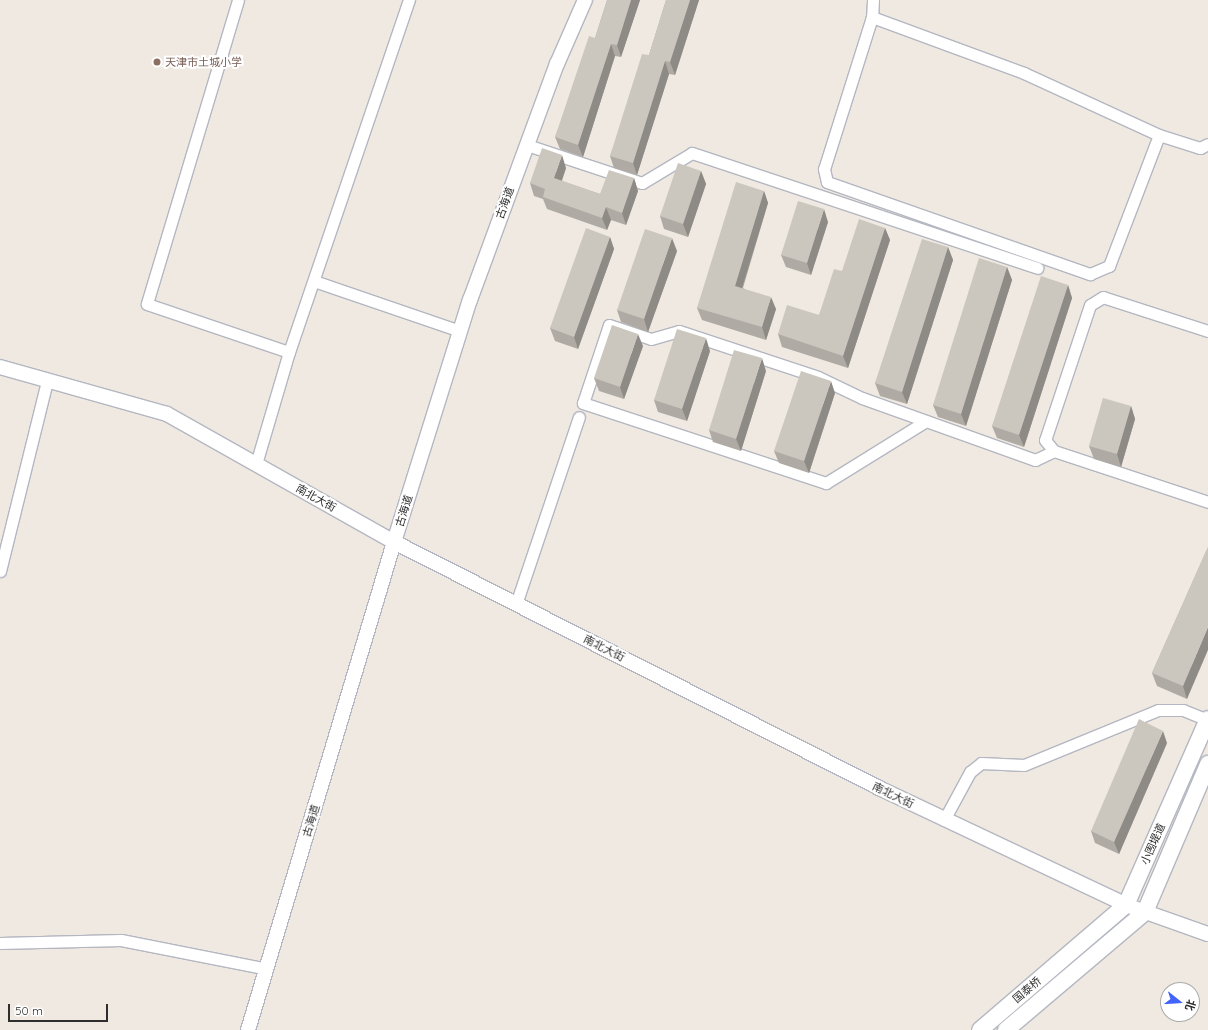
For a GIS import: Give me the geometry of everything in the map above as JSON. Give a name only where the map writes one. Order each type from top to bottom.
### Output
[{"type":"main road","name":"小围堤道","points":[[1073,949],[1126,905],[1208,720]]},
{"type":"main road","name":"小围堤道","points":[[1083,965],[1145,912],[1208,764]]},
{"type":"main road","name":"国泰桥","points":[[980,1030],[1073,949]]},
{"type":"main road","name":"国泰桥","points":[[1006,1030],[1083,965]]},
{"type":"street","points":[[238,0],[147,304],[289,352]]},
{"type":"street","points":[[256,464],[289,352],[409,0]]},
{"type":"street","name":"古海道","points":[[248,1030],[394,542],[460,331],[557,64],[585,0]]},
{"type":"street","points":[[873,0],[872,17],[824,168],[826,182],[1090,274],[1109,266],[1159,135]]},
{"type":"street","points":[[872,17],[1024,73],[1159,135],[1200,148],[1208,144]]},
{"type":"street","points":[[527,145],[642,183],[692,153],[1037,268]]},
{"type":"street","points":[[314,281],[460,331]]},
{"type":"street","points":[[1208,331],[1103,297],[1090,305],[1045,440],[1054,451],[1208,502]]},
{"type":"street","points":[[926,421],[826,483],[583,403],[609,325],[651,339],[679,331],[818,377],[862,398],[926,421],[1034,460],[1054,451]]},
{"type":"street","name":"南北大街","points":[[0,367],[167,414],[394,542],[944,820],[1126,905],[1208,934]]},
{"type":"street","points":[[0,571],[47,381]]},
{"type":"street","points":[[516,604],[579,417]]},
{"type":"street","points":[[944,820],[970,772],[981,764],[1024,765],[1158,710],[1183,710],[1208,720]]},
{"type":"street","points":[[0,943],[121,940],[267,969]]},
{"type":"building","points":[[607,0],[631,0],[617,45],[611,44],[578,145],[555,137],[589,36],[595,38]]},
{"type":"building","points":[[666,0],[690,0],[670,62],[665,61],[633,163],[610,156],[642,54],[649,55]]},
{"type":"building","points":[[542,148],[562,155],[554,178],[600,194],[609,170],[634,178],[622,213],[606,207],[602,218],[543,197],[545,189],[530,183]]},
{"type":"building","points":[[678,163],[701,171],[683,224],[660,216]]},
{"type":"building","points":[[736,182],[764,191],[735,286],[771,297],[762,327],[697,308]]},
{"type":"building","points":[[798,201],[824,209],[807,263],[781,255]]},
{"type":"building","points":[[859,219],[885,228],[843,356],[778,334],[787,305],[819,315],[834,269],[842,271]]},
{"type":"building","points":[[586,228],[610,237],[574,337],[550,328]]},
{"type":"building","points":[[645,229],[672,238],[644,319],[617,310]]},
{"type":"building","points":[[922,239],[948,247],[902,392],[875,383]]},
{"type":"building","points":[[979,258],[1007,267],[961,414],[933,405]]},
{"type":"building","points":[[1041,276],[1068,285],[1019,435],[992,426]]},
{"type":"building","points":[[612,325],[638,334],[620,387],[594,378]]},
{"type":"building","points":[[677,329],[706,338],[682,409],[654,400]]},
{"type":"building","points":[[734,350],[762,358],[736,439],[709,430]]},
{"type":"building","points":[[801,371],[831,381],[804,461],[774,451]]},
{"type":"building","points":[[1103,398],[1131,406],[1117,454],[1089,446]]},
{"type":"building","points":[[1208,547],[1208,627],[1183,686],[1152,673]]},
{"type":"building","points":[[1139,719],[1163,731],[1114,842],[1091,831]]},
{"type":"place","name":"天津市土城小学","points":[[157,62]]}]
